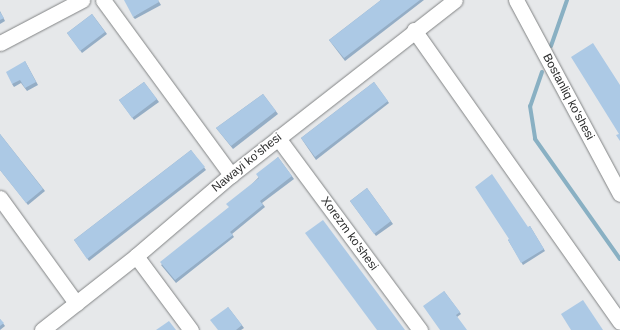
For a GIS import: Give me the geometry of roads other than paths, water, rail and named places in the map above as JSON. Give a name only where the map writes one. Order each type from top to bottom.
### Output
[{"type":"street","points":[[0,44],[82,0]]},
{"type":"street","points":[[102,0],[231,175]]},
{"type":"street","name":"Nawayi ko'shesi","points":[[42,330],[136,256],[231,175],[454,0]]},
{"type":"street","name":"Bostanliq ko'shesi","points":[[516,0],[620,194]]},
{"type":"street","points":[[414,30],[620,322]]},
{"type":"street","name":"Xorezm ko'shesi","points":[[278,138],[420,330]]},
{"type":"street","points":[[0,198],[76,303]]},
{"type":"street","points":[[136,256],[191,330]]},
{"type":"waterway","points":[[551,46],[567,0]]},
{"type":"waterway","points":[[542,72],[530,106],[535,139],[620,259]]}]
